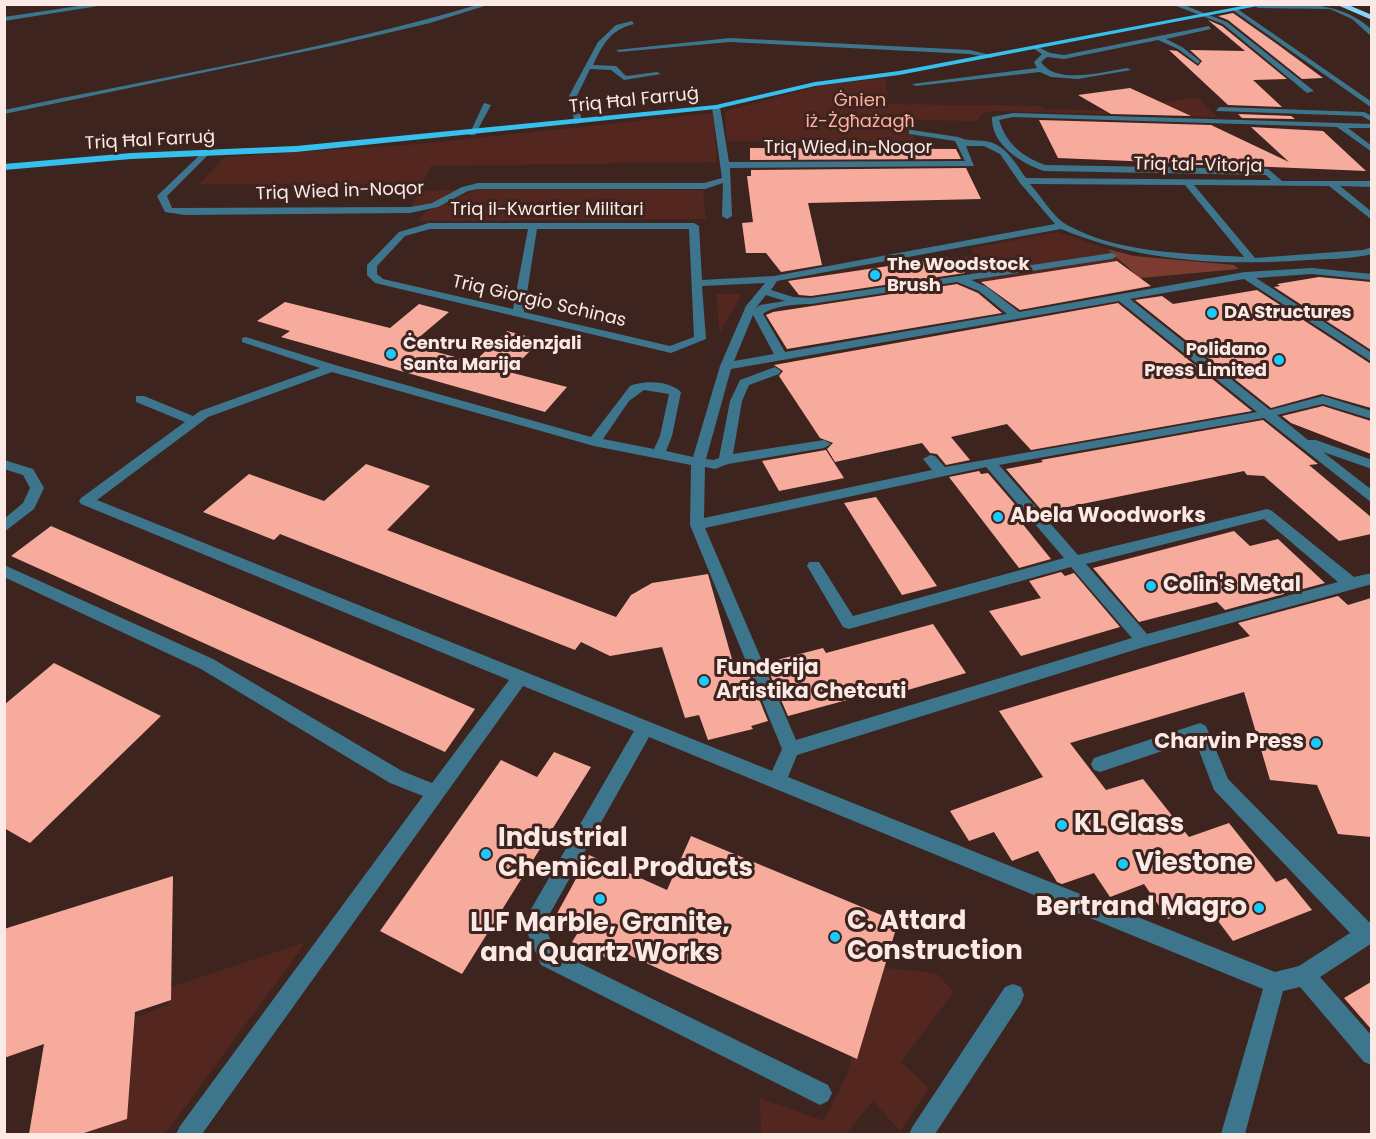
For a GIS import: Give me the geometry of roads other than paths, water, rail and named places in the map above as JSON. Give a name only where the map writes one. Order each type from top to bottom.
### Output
[{"type":"highway","points":[[1338,4],[1371,17]]},
{"type":"highway","points":[[1355,4],[1371,17]]},
{"type":"main road","name":"Triq Ħal Farruġ","points":[[4,167],[296,149],[716,107],[815,84],[899,73],[1264,5]]},
{"type":"street","points":[[4,19],[108,4]]},
{"type":"street","points":[[4,112],[317,48],[428,22],[488,4]]},
{"type":"street","points":[[1174,4],[1209,15],[1225,23],[1310,91]]},
{"type":"street","points":[[1264,5],[1331,7],[1365,26],[1371,35]]},
{"type":"street","points":[[1236,10],[1371,106]]},
{"type":"street","points":[[578,122],[573,96],[600,42],[612,31],[632,23]]},
{"type":"street","points":[[1035,48],[1047,55],[1065,57],[1209,28]]},
{"type":"street","points":[[1159,38],[1180,48],[1198,62]]},
{"type":"street","points":[[620,50],[730,40],[970,52],[991,56]]},
{"type":"street","points":[[844,40],[1011,52]]},
{"type":"street","points":[[1041,70],[1037,62],[1047,55]]},
{"type":"street","points":[[588,67],[613,68],[624,78],[657,74]]},
{"type":"street","points":[[915,84],[1041,70],[1072,78],[1127,70]]},
{"type":"street","points":[[472,133],[487,105]]},
{"type":"street","points":[[716,107],[727,179],[727,216]]},
{"type":"street","points":[[1219,110],[1364,114],[1371,120]]},
{"type":"street","points":[[1280,184],[1268,172],[1044,168],[1025,160],[1001,141],[995,119],[1013,115],[1371,126]]},
{"type":"street","points":[[1339,125],[1371,150]]},
{"type":"street","points":[[912,132],[958,138],[960,143],[986,144],[1004,152],[1023,181],[1062,226],[1101,242],[1149,253],[1252,261],[1364,253],[1371,250]]},
{"type":"street","name":"Triq Wied in-Noqor","points":[[725,165],[971,164],[960,143]]},
{"type":"street","name":"Triq Wied in-Noqor","points":[[205,153],[162,196],[168,210],[197,212],[410,210],[435,205],[465,189],[478,186],[705,186],[727,179]]},
{"type":"street","points":[[1023,181],[1044,168]]},
{"type":"street","name":"Triq tal-Vitorja","points":[[1023,181],[1371,184]]},
{"type":"street","points":[[1187,182],[1252,261]]},
{"type":"street","points":[[1333,185],[1370,214]]},
{"type":"street","name":"Triq il-Kwartier Militari","points":[[372,275],[372,265],[402,234],[429,226],[694,226],[699,283]]},
{"type":"street","points":[[518,313],[533,226]]},
{"type":"street","points":[[699,283],[774,279],[1062,226]]},
{"type":"street","points":[[781,356],[757,313],[764,307],[1112,256]]},
{"type":"street","points":[[726,366],[1245,275],[1347,271],[1371,277]]},
{"type":"street","name":"Triq Giorgio Schinas","points":[[372,275],[379,281],[671,350],[700,339],[699,283]]},
{"type":"street","points":[[1245,275],[1371,360]]},
{"type":"street","points":[[774,279],[751,306],[726,366],[698,464],[697,525],[790,749],[777,781]]},
{"type":"street","points":[[957,279],[970,282],[983,289],[1016,315]]},
{"type":"street","points":[[764,291],[792,300],[811,301]]},
{"type":"street","points":[[1121,297],[1371,498]]},
{"type":"street","points":[[246,340],[331,368],[594,442],[698,464],[715,465],[725,460],[778,451],[821,440]]},
{"type":"street","points":[[331,368],[204,414],[86,501],[1275,983],[1304,975],[1369,932],[1221,784],[1200,732],[1100,764]]},
{"type":"street","points":[[725,460],[736,401],[744,383],[775,371]]},
{"type":"street","points":[[594,442],[633,390],[645,386],[662,387],[675,392],[666,436],[658,455]]},
{"type":"street","points":[[140,399],[195,421]]},
{"type":"street","points":[[697,525],[989,462],[1267,414],[1323,400],[1371,415]]},
{"type":"street","points":[[1299,439],[1371,465]]},
{"type":"street","points":[[930,459],[942,472]]},
{"type":"street","points":[[989,462],[1144,641]]},
{"type":"street","points":[[4,464],[28,472],[37,488],[29,506],[4,526]]},
{"type":"street","points":[[814,566],[849,623],[1074,561],[1268,514],[1349,582]]},
{"type":"street","points":[[4,570],[207,664],[396,777],[437,793]]},
{"type":"street","points":[[790,749],[1144,641],[1349,582],[1371,578]]},
{"type":"street","points":[[188,1134],[520,677]]},
{"type":"street","points":[[645,727],[533,923],[548,958],[820,1093]]},
{"type":"street","points":[[1304,975],[1371,1054]]},
{"type":"street","points":[[1233,1134],[1275,983]]},
{"type":"street","points":[[921,1134],[1013,995]]},
{"type":"place","name":"The Woodstock Brush","points":[[875,275]]},
{"type":"place","name":"DA Structures","points":[[1212,313]]},
{"type":"place","name":"Ċentru Residenzjali Santa Marija","points":[[391,354]]},
{"type":"place","name":"Polidano Press Limited","points":[[1279,360]]},
{"type":"place","name":"Abela Woodworks","points":[[998,517]]},
{"type":"place","name":"Colin's Metal","points":[[1151,586]]},
{"type":"place","name":"Funderija Artistika Chetcuti","points":[[704,681]]},
{"type":"place","name":"Charvin Press","points":[[1316,743]]},
{"type":"place","name":"KL Glass","points":[[1062,825]]},
{"type":"place","name":"Industrial Chemical Products","points":[[486,854]]},
{"type":"place","name":"Viestone","points":[[1123,864]]},
{"type":"place","name":"LLF Marble, Granite, and Quartz Works","points":[[600,899]]},
{"type":"place","name":"Bertrand Magro","points":[[1259,908]]},
{"type":"place","name":"C. Attard Construction","points":[[835,937]]},
{"type":"park label","name":"Ġnien iż-Żgħażagħ","points":[[860,111]]}]
